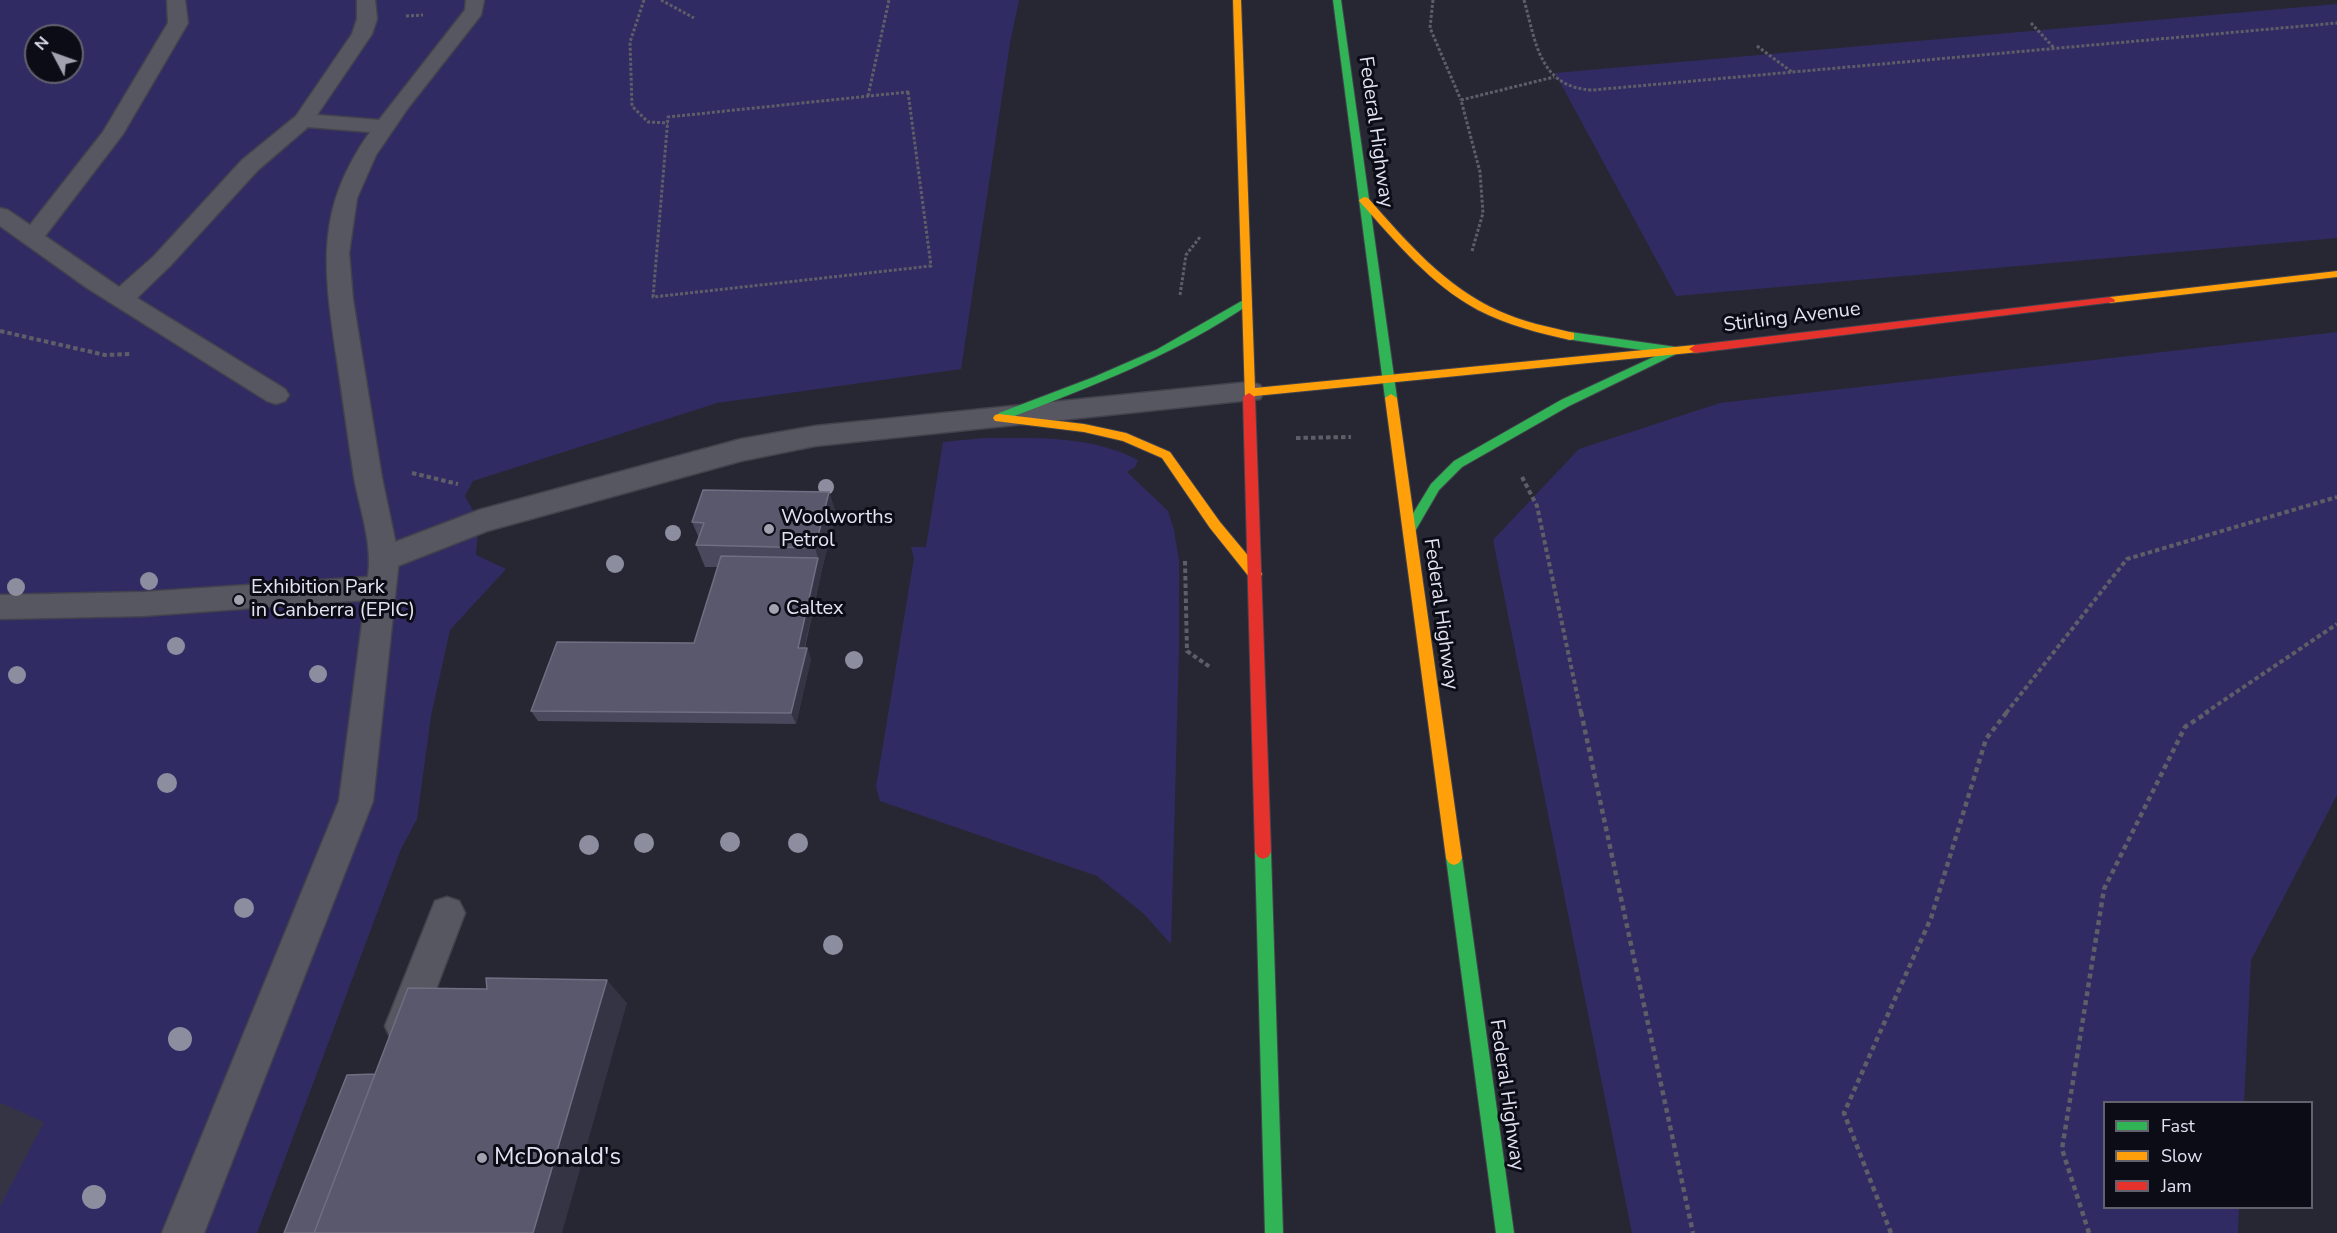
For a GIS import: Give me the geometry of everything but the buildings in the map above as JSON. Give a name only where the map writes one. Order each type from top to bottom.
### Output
[{"type":"main road","points":[[1237,0],[1252,438],[1274,1233]]},
{"type":"main road","name":"Federal Highway","points":[[1337,0],[1505,1233]]},
{"type":"main road","points":[[1364,201],[1406,246],[1467,299],[1520,324],[1555,334],[1587,341],[1676,351]]},
{"type":"main road","name":"Stirling Avenue","points":[[1250,392],[1676,351],[2337,274]]},
{"type":"main road","points":[[999,418],[1185,343],[1220,322],[1247,301]]},
{"type":"main road","points":[[1409,530],[1435,487],[1458,464],[1565,403],[1676,351]]},
{"type":"main road","points":[[999,418],[1084,428],[1126,437],[1166,455],[1215,525],[1255,574]]},
{"type":"street","points":[[383,573],[479,522],[741,450],[815,436],[1250,392]]},
{"type":"lane","points":[[32,238],[112,134],[178,23],[176,0]]},
{"type":"lane","points":[[121,299],[162,261],[250,165],[303,120],[362,34],[367,19],[366,0]]},
{"type":"lane","points":[[183,1233],[356,801],[383,573],[341,300],[337,253],[346,198],[365,155],[474,11],[475,0]]},
{"type":"lane","points":[[303,120],[384,127]]},
{"type":"lane","points":[[0,215],[121,299],[276,395]]},
{"type":"lane","points":[[0,607],[68,608],[178,603],[383,573]]},
{"type":"lane","points":[[392,1057],[447,914]]},
{"type":"path","points":[[644,0],[630,42],[632,106],[648,122],[668,123]]},
{"type":"path","points":[[661,0],[693,18]]},
{"type":"path","points":[[868,96],[889,0]]},
{"type":"path","points":[[1433,0],[1430,28],[1461,100],[1480,172],[1483,213],[1469,258]]},
{"type":"path","points":[[1524,0],[1544,63],[1554,77],[1567,86],[1584,89],[1792,73],[2337,23]]},
{"type":"path","points":[[2031,23],[2055,49]]},
{"type":"path","points":[[1757,46],[1792,73]]},
{"type":"path","points":[[1461,100],[1554,77]]},
{"type":"path","points":[[908,92],[931,266],[653,297],[668,123],[668,117],[908,92]]},
{"type":"path","points":[[1179,305],[1182,264],[1194,241],[1245,209]]},
{"type":"path","points":[[0,331],[105,355],[207,352]]},
{"type":"path","points":[[1252,438],[1396,436]]},
{"type":"path","points":[[1493,444],[1511,458],[1537,506],[1693,1233]]},
{"type":"path","points":[[1891,1233],[1844,1113],[1931,918],[1986,739],[2127,559],[2337,497]]},
{"type":"path","points":[[1185,551],[1187,651],[1259,701]]},
{"type":"path","points":[[2089,1233],[2062,1149],[2104,889],[2185,727],[2337,624]]},
{"type":"shaded area","name":"Exhibition Park in Canberra (EPIC)","points":[[0,0],[1019,0],[1010,43],[961,369],[717,403],[473,481],[465,496],[479,522],[476,555],[506,569],[450,630],[431,716],[417,819],[401,849],[257,1233],[0,1233]]},
{"type":"shaded area","points":[[2337,4],[2337,238],[1676,296],[1555,73]]},
{"type":"shaded area","points":[[2337,332],[2337,795],[2251,960],[2244,1101],[2103,1101],[2103,1209],[2239,1209],[2238,1233],[1632,1233],[1493,540],[1579,449],[1720,403]]},
{"type":"shaded area","points":[[984,438],[1063,440],[1101,446],[1120,452],[1138,460],[1135,467],[1127,472],[1168,511],[1179,561],[1179,648],[1171,944],[1144,914],[1097,876],[880,801],[876,787],[914,558],[911,547],[926,547],[943,442]]},
{"type":"traffic: fast","points":[[1337,0],[1391,398]]},
{"type":"traffic: fast","points":[[1003,416],[1160,352],[1190,337],[1247,301]]},
{"type":"traffic: fast","points":[[1570,336],[1676,351]]},
{"type":"traffic: fast","points":[[1409,530],[1435,487],[1458,464],[1565,403],[1676,351]]},
{"type":"traffic: fast","points":[[1263,852],[1274,1233]]},
{"type":"traffic: fast","points":[[1454,858],[1505,1233]]},
{"type":"traffic: slow","points":[[1237,0],[1249,397]]},
{"type":"traffic: slow","points":[[1364,200],[1427,267],[1471,301],[1506,318],[1570,336]]},
{"type":"traffic: slow","points":[[2110,300],[2337,274]]},
{"type":"traffic: slow","points":[[1250,392],[1695,349]]},
{"type":"traffic: slow","points":[[1391,398],[1454,858]]},
{"type":"traffic: slow","points":[[999,418],[1084,428],[1126,437],[1166,455],[1215,525],[1255,574]]},
{"type":"traffic: jam","points":[[1695,349],[2110,300]]},
{"type":"traffic: jam","points":[[1249,397],[1263,852]]},
{"type":"place","name":"Woolworths Petrol","points":[[769,529]]},
{"type":"place","name":"Exhibition Park in Canberra (EPIC)","points":[[239,600]]},
{"type":"place","name":"Caltex","points":[[774,609]]},
{"type":"place","name":"McDonald's","points":[[482,1158]]}]
